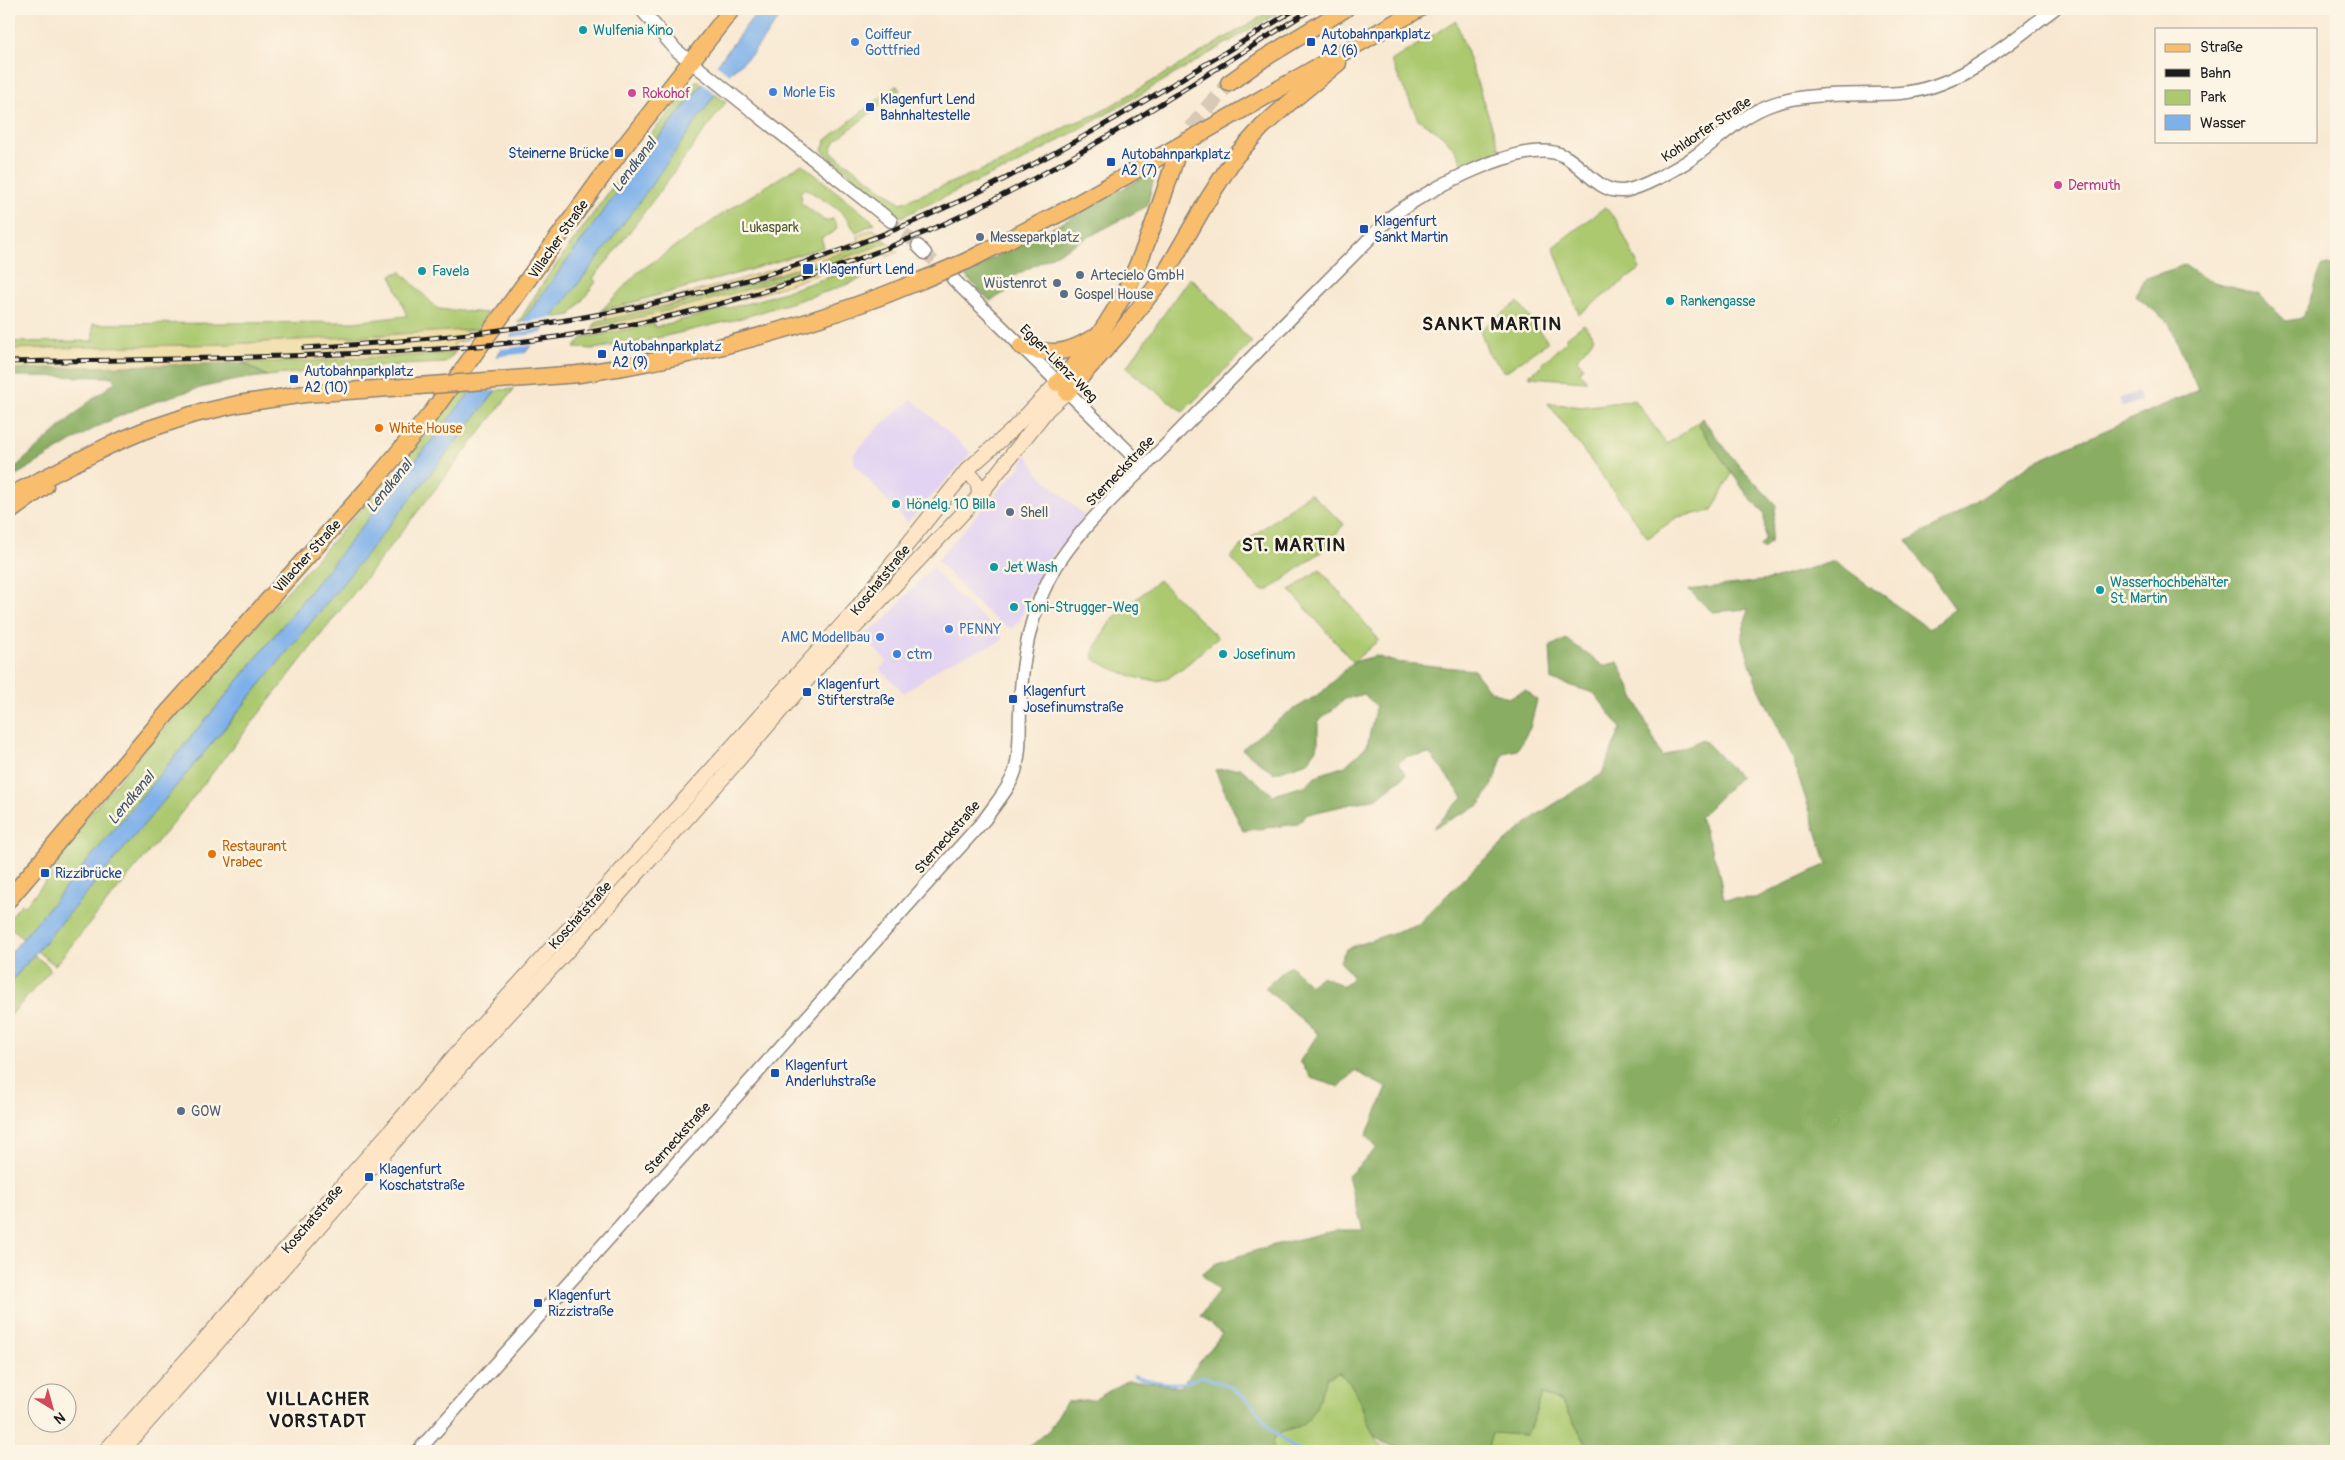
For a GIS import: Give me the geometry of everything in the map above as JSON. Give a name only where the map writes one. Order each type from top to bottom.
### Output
[{"type":"main road","name":"Villacher Straße","points":[[9,899],[177,703],[372,484],[434,411],[619,153],[696,65],[732,9]]},
{"type":"main road","points":[[1229,83],[1263,59],[1345,9]]},
{"type":"main road","points":[[9,496],[143,431],[191,415],[238,404],[305,394],[579,374],[667,360],[802,326],[967,261],[1068,209],[1273,90],[1418,9]]},
{"type":"main road","points":[[1062,387],[1120,333],[1162,280],[1207,201],[1235,157],[1262,127],[1365,40]]},
{"type":"main road","points":[[1062,387],[1071,370],[1100,334],[1136,270],[1148,244],[1175,160]]},
{"type":"main road","points":[[1021,346],[1041,352],[1058,353],[1076,348],[1100,334]]},
{"type":"main road","name":"Koschatstraße","points":[[105,1451],[393,1128],[454,1056],[792,683],[855,610],[966,470],[1062,387]]},
{"type":"main road","name":"Koschatstraße","points":[[122,1451],[458,1070],[716,786],[828,656],[978,496],[1048,408],[1062,387]]},
{"type":"main road","points":[[9,512],[79,462]]},
{"type":"main road","points":[[966,470],[978,484],[978,496]]},
{"type":"main road","points":[[914,537],[922,544],[933,546]]},
{"type":"street","points":[[641,9],[670,44],[891,221]]},
{"type":"street","name":"Kohldorfer Straße","points":[[1407,205],[1502,159],[1538,150],[1551,150],[1562,154],[1576,162],[1594,180],[1611,191],[1634,188],[1673,170],[1697,155],[1731,127],[1773,104],[1803,98],[1902,93],[1931,86],[1956,77],[1981,64],[2054,9]]},
{"type":"street","name":"Sterneckstraße","points":[[418,1451],[985,819],[1015,772],[1020,752],[1020,710],[1024,658],[1034,614],[1050,577],[1076,540],[1144,467],[1392,216],[1407,205]]},
{"type":"street","name":"Egger-Lienz-Weg","points":[[954,279],[1144,467]]},
{"type":"shaded area","points":[[2138,392],[2141,402],[2122,407],[2119,398]]},
{"type":"shaded area","points":[[912,399],[971,453],[907,523],[854,463],[854,454],[877,428]]},
{"type":"shaded area","points":[[1026,453],[1038,473],[1085,516],[1049,560],[1032,589],[1020,620],[1012,629],[996,620],[970,597],[937,560],[1020,467]]},
{"type":"shaded area","points":[[932,567],[954,592],[1002,635],[1002,641],[945,664],[904,693],[880,669],[887,661],[862,636],[882,622]]},
{"type":"green space","points":[[1259,9],[1284,9],[1121,106],[1006,170],[997,172],[901,217],[822,150],[826,140],[896,85],[900,90],[836,140],[831,150],[901,203],[1009,159],[1069,125],[1097,114],[1264,15]]},
{"type":"green space","points":[[1456,21],[1500,150],[1463,166],[1457,152],[1442,135],[1418,119],[1391,61]]},
{"type":"green space","points":[[697,80],[702,84],[646,153],[523,322],[518,323],[545,280],[649,136]]},
{"type":"green space","points":[[715,94],[726,102],[610,258],[593,278],[596,282],[571,315],[551,318],[592,265]]},
{"type":"green space","name":"Lukaspark","points":[[802,164],[875,223],[856,232],[842,212],[805,188],[800,193],[802,198],[800,202],[825,221],[833,219],[837,227],[834,232],[821,238],[824,247],[739,273],[601,311],[637,273],[736,205]]},
{"type":"green space","points":[[1156,170],[1147,206],[1001,283],[1006,292],[990,301],[962,273],[1062,223]]},
{"type":"green space","points":[[1605,207],[1617,221],[1640,269],[1579,314],[1553,247]]},
{"type":"green space","points":[[882,237],[888,242],[778,280],[706,301],[593,327],[597,321],[685,302],[760,282]]},
{"type":"green space","points":[[875,264],[878,272],[835,289],[738,319],[644,341],[593,349],[574,348],[583,337],[654,324],[655,327],[756,301],[851,270],[853,274],[862,271],[860,267]]},
{"type":"green space","points":[[2184,265],[2207,280],[2260,295],[2286,321],[2303,318],[2322,266],[2336,266],[2336,1451],[1587,1451],[1589,1449],[1563,1402],[1542,1395],[1527,1435],[1492,1433],[1487,1451],[1435,1451],[1432,1446],[1406,1448],[1388,1445],[1376,1437],[1369,1426],[1359,1399],[1351,1386],[1339,1373],[1326,1378],[1317,1406],[1307,1421],[1275,1437],[1272,1442],[1275,1451],[1023,1451],[1049,1430],[1066,1402],[1095,1399],[1127,1381],[1144,1381],[1180,1387],[1222,1334],[1200,1316],[1219,1291],[1202,1275],[1215,1264],[1270,1246],[1337,1230],[1363,1230],[1348,1176],[1377,1148],[1366,1136],[1387,1088],[1355,1071],[1340,1087],[1311,1078],[1300,1061],[1318,1034],[1265,988],[1290,965],[1310,985],[1322,976],[1344,986],[1353,977],[1340,961],[1346,949],[1418,924],[1473,869],[1537,815],[1602,774],[1621,728],[1594,693],[1552,680],[1550,646],[1567,639],[1603,666],[1618,662],[1662,757],[1703,739],[1740,777],[1700,817],[1718,868],[1724,899],[1756,898],[1827,864],[1791,754],[1755,680],[1742,636],[1748,609],[1712,612],[1689,590],[1769,580],[1835,561],[1929,629],[1955,609],[1907,541],[1958,514],[2035,461],[2198,390],[2169,323],[2135,295],[2144,279]]},
{"type":"green space","points":[[401,272],[438,309],[488,313],[477,329],[466,330],[231,344],[9,349],[9,342],[93,341],[93,324],[353,322],[407,316],[391,275]]},
{"type":"green space","points":[[1190,277],[1252,342],[1183,412],[1126,368]]},
{"type":"green space","points":[[1518,302],[1548,342],[1505,372],[1488,353],[1480,330]]},
{"type":"green space","points":[[1584,324],[1594,338],[1577,359],[1583,367],[1579,372],[1587,381],[1530,377],[1530,373],[1532,374],[1567,340],[1566,338]]},
{"type":"green space","points":[[455,353],[445,363],[354,367],[267,376],[244,363]]},
{"type":"green space","points":[[244,363],[267,376],[201,388],[136,409],[95,428],[9,479],[9,473],[85,405],[115,382],[113,377],[9,376],[9,369]]},
{"type":"green space","points":[[514,389],[177,818],[55,965],[37,951],[230,722],[496,390]]},
{"type":"green space","points":[[460,392],[471,392],[237,682],[23,939],[9,927],[9,919],[22,903],[25,906],[58,866],[54,856],[145,749],[392,475]]},
{"type":"green space","points":[[1635,400],[1667,444],[1697,423],[1733,471],[1712,511],[1677,517],[1648,538],[1548,403],[1581,407]]},
{"type":"green space","points":[[1702,418],[1739,466],[1776,505],[1770,542],[1763,550],[1760,546],[1765,540],[1764,513],[1750,499],[1697,423]]},
{"type":"green space","points":[[1310,493],[1344,524],[1321,552],[1269,590],[1261,590],[1230,558],[1245,542]]},
{"type":"green space","points":[[1320,569],[1379,640],[1353,662],[1290,590]]},
{"type":"green space","points":[[1159,580],[1218,638],[1179,671],[1157,681],[1128,675],[1094,659],[1093,652],[1111,620]]},
{"type":"green space","points":[[1376,656],[1395,662],[1474,670],[1488,689],[1508,698],[1526,690],[1537,700],[1530,728],[1517,750],[1503,753],[1496,777],[1480,805],[1433,828],[1463,797],[1430,754],[1407,756],[1398,763],[1406,775],[1377,798],[1308,814],[1297,824],[1243,831],[1215,770],[1240,768],[1273,795],[1307,785],[1315,776],[1345,766],[1367,746],[1376,706],[1364,694],[1345,699],[1318,722],[1318,745],[1308,762],[1274,773],[1242,749],[1286,714],[1321,693],[1353,662]]},
{"type":"green space","points":[[34,955],[48,966],[50,971],[9,1017],[9,984]]},
{"type":"green space","points":[[1339,1373],[1351,1382],[1377,1442],[1390,1451],[1275,1451],[1272,1442],[1275,1437],[1297,1427],[1303,1422],[1315,1404],[1326,1377]]},
{"type":"green space","points":[[1542,1395],[1563,1402],[1589,1449],[1587,1451],[1487,1451],[1491,1433],[1527,1435]]},
{"type":"sand","points":[[873,229],[882,237],[780,274],[677,303],[606,320],[605,310],[625,304],[626,307],[656,301],[772,270],[859,241],[858,236]]},
{"type":"sand","points":[[888,242],[898,252],[887,257],[884,252],[754,296],[654,322],[654,324],[594,336],[593,327],[742,291]]},
{"type":"sand","points":[[466,330],[467,340],[454,343],[455,353],[313,361],[9,369],[9,349],[231,344]]},
{"type":"water","points":[[759,9],[786,9],[752,54],[731,72],[609,243],[521,359],[378,540],[232,719],[9,984],[9,955],[237,682],[468,395],[646,153],[701,86]]},
{"type":"pier","points":[[715,63],[731,76],[717,95],[700,82]]},
{"type":"pier","points":[[555,317],[546,328],[511,334],[520,323]]},
{"type":"pier","points":[[543,333],[534,345],[500,349],[509,337]]},
{"type":"pier","points":[[527,353],[499,390],[467,392],[493,357]]},
{"type":"waterway","points":[[1134,1376],[1168,1383],[1185,1382],[1202,1376],[1229,1386],[1250,1402]]},
{"type":"waterway","points":[[1251,1403],[1272,1431],[1298,1451]]},
{"type":"tunnel","points":[[1180,149],[1196,123],[1229,83]]},
{"type":"tunnel","points":[[891,221],[918,246]]},
{"type":"tunnel","points":[[925,253],[949,275]]},
{"type":"railway","points":[[304,348],[389,342],[558,322],[722,287],[803,263],[883,234],[1005,179],[1132,109],[1296,9]]},
{"type":"railway","points":[[9,362],[276,356],[453,348],[522,342],[590,332],[677,315],[720,304],[846,264],[928,231],[979,207],[1076,155],[1312,9]]},
{"type":"place","name":"Wulfenia Kino","points":[[583,30]]},
{"type":"place","name":"Coiffeur Gottfried","points":[[855,42]]},
{"type":"place","name":"Autobahnparkplatz A2 (6)","points":[[1311,42]]},
{"type":"place","name":"Morle Eis","points":[[773,92]]},
{"type":"place","name":"Rokohof","points":[[632,93]]},
{"type":"place","name":"Klagenfurt Lend Bahnhaltestelle","points":[[870,107]]},
{"type":"place","name":"Steinerne Brücke","points":[[619,153]]},
{"type":"place","name":"Autobahnparkplatz A2 (7)","points":[[1111,162]]},
{"type":"place","name":"Dermuth","points":[[2058,185]]},
{"type":"place","name":"Klagenfurt Sankt Martin","points":[[1364,229]]},
{"type":"place","name":"Messeparkplatz","points":[[980,237]]},
{"type":"place","name":"Klagenfurt Lend","points":[[808,269]]},
{"type":"place","name":"Favela","points":[[422,271]]},
{"type":"place","name":"Artecielo GmbH","points":[[1080,275]]},
{"type":"place","name":"Wüstenrot","points":[[1057,283]]},
{"type":"place","name":"Gospel House","points":[[1064,294]]},
{"type":"place","name":"Rankengasse","points":[[1670,301]]},
{"type":"place","name":"Autobahnparkplatz A2 (9)","points":[[602,354]]},
{"type":"place","name":"Autobahnparkplatz A2 (10)","points":[[294,379]]},
{"type":"place","name":"White House","points":[[379,428]]},
{"type":"place","name":"Hönelg. 10 Billa","points":[[896,504]]},
{"type":"place","name":"Shell","points":[[1010,512]]},
{"type":"place","name":"Jet Wash","points":[[994,567]]},
{"type":"place","name":"Wasserhochbehälter St. Martin","points":[[2100,590]]},
{"type":"place","name":"Toni-Strugger-Weg","points":[[1014,607]]},
{"type":"place","name":"PENNY","points":[[949,629]]},
{"type":"place","name":"AMC Modellbau","points":[[880,637]]},
{"type":"place","name":"ctm","points":[[897,654]]},
{"type":"place","name":"Josefinum","points":[[1223,654]]},
{"type":"place","name":"Klagenfurt Stifterstraße","points":[[807,692]]},
{"type":"place","name":"Klagenfurt Josefinumstraße","points":[[1013,699]]},
{"type":"place","name":"Restaurant Vrabec","points":[[212,854]]},
{"type":"place","name":"Rizzibrücke","points":[[45,873]]},
{"type":"place","name":"Klagenfurt Anderluhstraße","points":[[775,1073]]},
{"type":"place","name":"GOW","points":[[181,1111]]},
{"type":"place","name":"Klagenfurt Koschatstraße","points":[[369,1177]]},
{"type":"place","name":"Klagenfurt Rizzistraße","points":[[538,1303]]},
{"type":"district","name":"SANKT MARTIN","points":[[1492,323]]},
{"type":"district","name":"ST. MARTIN","points":[[1294,544]]},
{"type":"district","name":"VILLACHER VORSTADT","points":[[318,1409]]},
{"type":"water label","name":"Lendkanal","points":[[634,165]]},
{"type":"water label","name":"Lendkanal","points":[[389,486]]},
{"type":"water label","name":"Lendkanal","points":[[131,798]]}]
